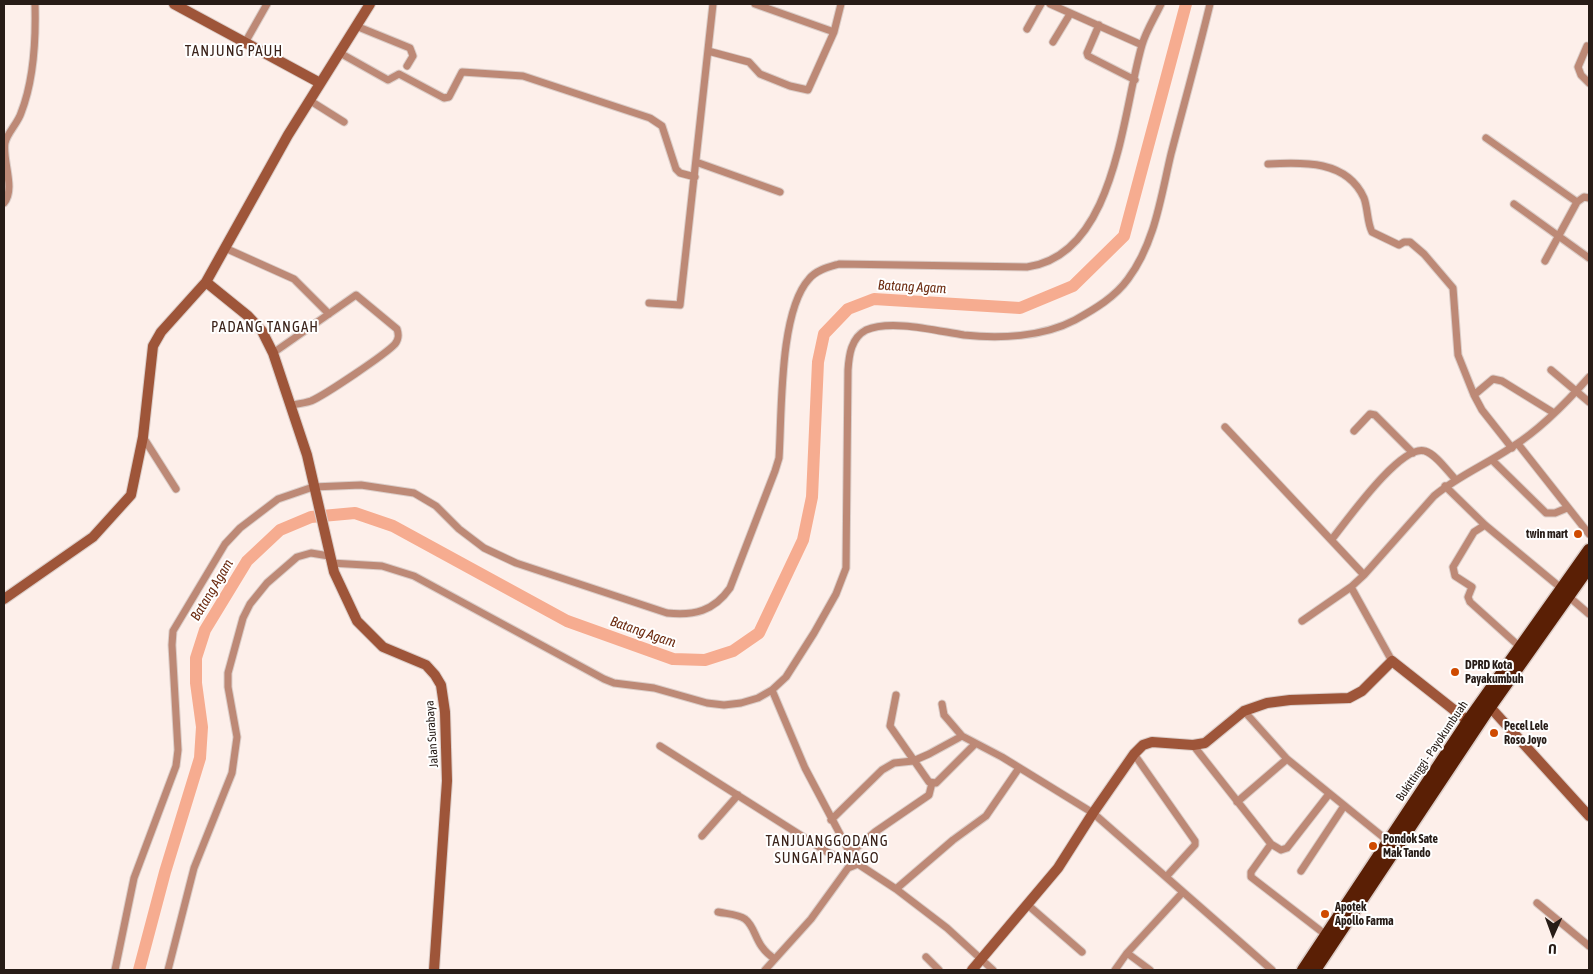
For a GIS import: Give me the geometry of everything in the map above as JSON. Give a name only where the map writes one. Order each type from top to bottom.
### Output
[{"type":"highway","name":"Bukittinggi - Payokumbuah","points":[[1375,871],[1388,841],[1468,721],[1520,647],[1582,572],[1589,550]]},
{"type":"highway","name":"Bukittinggi - Payokumbuah","points":[[1315,970],[1356,899],[1490,707],[1565,592]]},
{"type":"highway","name":"Bukittinggi - Payokumbuah","points":[[1303,970],[1326,935],[1356,899]]},
{"type":"street","points":[[4,203],[9,187],[4,156],[5,141],[21,115],[28,92],[34,52],[36,4]]},
{"type":"street","points":[[174,4],[246,41],[320,83]]},
{"type":"street","points":[[246,41],[267,4]]},
{"type":"street","points":[[4,600],[93,537],[120,509],[131,494],[143,437],[154,346],[161,332],[206,282],[309,100],[370,4]]},
{"type":"street","points":[[649,303],[680,306],[696,177],[713,4]]},
{"type":"street","points":[[755,4],[834,32]]},
{"type":"street","points":[[708,50],[749,62],[760,74],[806,91],[811,87],[834,32],[841,4]]},
{"type":"street","points":[[1027,29],[1041,4]]},
{"type":"street","points":[[1050,4],[1059,6],[1070,14],[1142,45]]},
{"type":"street","points":[[115,970],[134,878],[176,766],[178,750],[172,645],[173,631],[225,544],[240,528],[278,500],[314,487],[361,485],[414,493],[436,506],[459,529],[484,548],[516,563],[667,613],[685,615],[705,611],[722,600],[730,588],[776,471],[779,458],[787,334],[794,308],[809,278],[822,270],[840,264],[1027,267],[1043,265],[1064,252],[1083,234],[1100,204],[1126,126],[1142,45],[1161,4]]},
{"type":"street","points":[[168,970],[194,868],[232,773],[237,737],[228,687],[228,673],[243,618],[250,604],[267,582],[297,557],[311,553],[382,566],[414,576],[584,669],[614,683],[654,688],[706,703],[724,705],[740,703],[772,690],[786,677],[814,633],[836,594],[846,568],[848,370],[852,347],[857,337],[866,330],[895,326],[983,336],[1020,335],[1048,330],[1073,321],[1107,301],[1128,279],[1152,233],[1210,4]]},
{"type":"street","points":[[1053,42],[1070,14]]},
{"type":"street","points":[[1099,25],[1087,53],[1088,56],[1135,80]]},
{"type":"street","points":[[356,26],[410,48],[412,56],[407,66]]},
{"type":"street","points":[[1586,46],[1578,67],[1581,75],[1589,83]]},
{"type":"street","points":[[340,54],[388,80],[399,74],[444,98],[449,97],[462,72],[517,75],[650,118],[662,126],[676,169],[680,173],[696,177]]},
{"type":"street","points":[[309,100],[344,122]]},
{"type":"street","points":[[1486,138],[1577,202]]},
{"type":"street","points":[[696,162],[780,192]]},
{"type":"street","points":[[1268,164],[1314,163],[1350,179],[1364,200],[1372,232],[1399,245],[1404,242],[1410,242],[1436,266],[1441,276],[1453,288],[1458,355],[1482,410],[1589,534]]},
{"type":"street","points":[[1545,261],[1577,202],[1584,197],[1589,198]]},
{"type":"street","points":[[1514,204],[1589,258]]},
{"type":"street","points":[[225,248],[294,279],[329,314]]},
{"type":"street","name":"Jalan Surabaya","points":[[206,282],[248,316],[262,331],[272,353],[292,405],[307,455],[329,555],[357,621],[369,636],[383,647],[426,665],[435,675],[440,685],[445,712],[448,781],[434,970]]},
{"type":"street","points":[[272,353],[353,296],[359,296],[397,329],[397,341],[372,361],[310,402],[292,405]]},
{"type":"street","points":[[1551,370],[1589,402]]},
{"type":"street","points":[[1302,621],[1364,575],[1445,486],[1515,446],[1554,413],[1589,377]]},
{"type":"street","points":[[1474,395],[1497,378],[1554,413]]},
{"type":"street","points":[[1354,431],[1370,414],[1375,415],[1413,453]]},
{"type":"street","points":[[1225,427],[1364,575]]},
{"type":"street","points":[[143,437],[176,489]]},
{"type":"street","points":[[1332,539],[1386,472],[1413,453],[1420,450],[1429,453],[1456,480]]},
{"type":"street","points":[[1492,460],[1546,513],[1555,513],[1567,508]]},
{"type":"street","points":[[1445,486],[1485,525],[1589,614]]},
{"type":"street","points":[[1485,525],[1474,532],[1453,567],[1455,576],[1472,587],[1468,597],[1470,602],[1520,647]]},
{"type":"street","points":[[1350,587],[1392,661],[1468,721]]},
{"type":"street","points":[[972,970],[1029,906],[1058,868],[1093,813],[1134,754],[1143,745],[1152,742],[1205,743],[1244,711],[1258,705],[1290,700],[1349,698],[1362,691],[1392,661]]},
{"type":"street","points":[[772,690],[802,762],[850,853],[850,866]]},
{"type":"street","points":[[896,695],[890,726],[913,761],[929,782],[932,783]]},
{"type":"street","points":[[942,704],[944,715],[962,736],[1093,813],[1272,970]]},
{"type":"street","points":[[1490,707],[1588,811]]},
{"type":"street","points":[[1244,711],[1287,759],[1388,841]]},
{"type":"street","points":[[831,820],[882,770],[894,763],[913,761],[962,736]]},
{"type":"street","points":[[932,783],[936,782],[975,744]]},
{"type":"street","points":[[1194,744],[1271,844],[1281,850],[1287,848],[1329,794]]},
{"type":"street","points":[[660,746],[850,866]]},
{"type":"street","points":[[1134,754],[1195,841],[1195,845],[1166,877]]},
{"type":"street","points":[[1237,802],[1287,759]]},
{"type":"street","points":[[896,888],[953,840],[986,816],[1019,768]]},
{"type":"street","points":[[850,853],[929,795],[932,783]]},
{"type":"street","points":[[702,836],[738,795]]},
{"type":"street","points":[[1301,871],[1344,806]]},
{"type":"street","points":[[1271,844],[1250,875],[1326,935]]},
{"type":"street","points":[[765,970],[811,920],[850,866],[856,864],[862,865],[896,888],[947,928],[993,970]]},
{"type":"street","points":[[1115,970],[1127,952],[1183,892]]},
{"type":"street","points":[[1537,903],[1589,946]]},
{"type":"street","points":[[1029,906],[1082,952]]},
{"type":"street","points":[[718,912],[739,916],[747,920],[758,945],[775,960]]},
{"type":"street","points":[[1127,952],[1150,970]]},
{"type":"street","points":[[926,957],[939,970]]},
{"type":"waterway","name":"Batang Agam","points":[[139,970],[165,872],[200,758],[202,727],[196,683],[196,658],[205,630],[247,561],[280,530],[311,517],[355,513],[393,526],[567,621],[673,659],[705,660],[733,651],[759,633],[803,540],[812,497],[818,362],[824,334],[848,309],[874,299],[1020,308],[1073,286],[1124,236],[1186,4]]},
{"type":"place","name":"twin mart","points":[[1578,534]]},
{"type":"place","name":"DPRD Kota Payakumbuh","points":[[1455,672]]},
{"type":"place","name":"Pecel Lele Roso Joyo","points":[[1494,733]]},
{"type":"place","name":"Pondok Sate Mak Tando","points":[[1373,846]]},
{"type":"place","name":"Apotek Apollo Farma","points":[[1325,914]]},
{"type":"district","name":"TANJUNG PAUH","points":[[234,51]]},
{"type":"district","name":"PADANG TANGAH","points":[[265,327]]},
{"type":"district","name":"TANJUANGGODANG SUNGAI PANAGO","points":[[827,850]]}]
